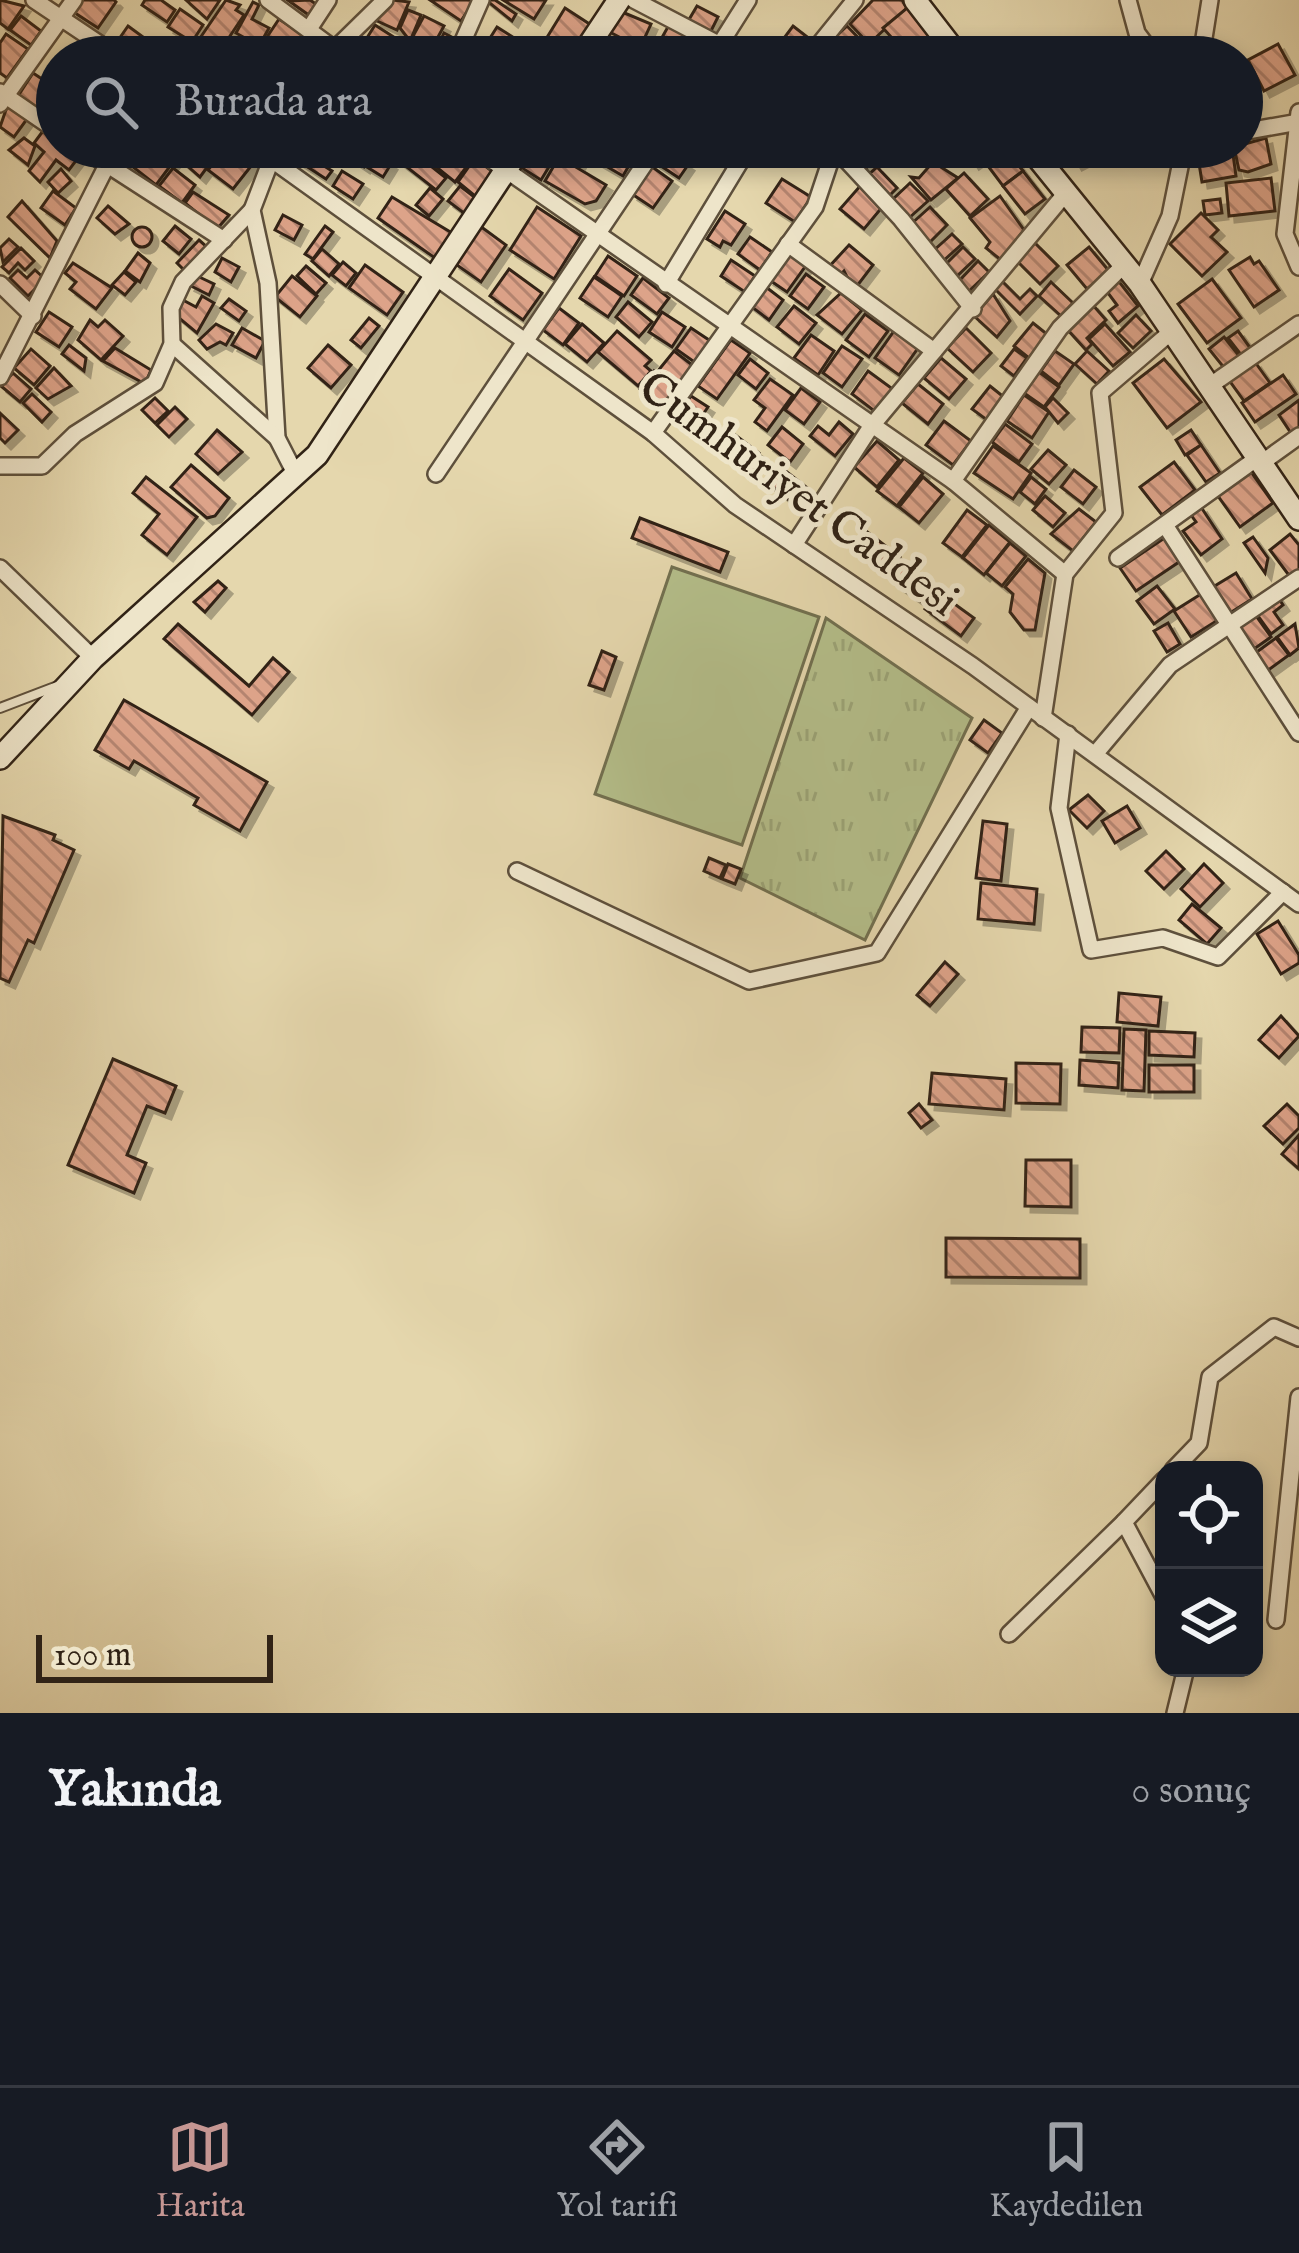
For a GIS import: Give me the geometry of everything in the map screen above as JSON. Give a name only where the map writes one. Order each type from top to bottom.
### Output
[{"type":"street","points":[[34,0],[88,36]]},
{"type":"street","points":[[48,36],[74,0]]},
{"type":"street","points":[[268,0],[316,36]]},
{"type":"street","points":[[309,29],[328,0]]},
{"type":"street","points":[[348,36],[386,0]]},
{"type":"street","points":[[465,36],[481,0]]},
{"type":"street","points":[[595,36],[619,0]]},
{"type":"street","points":[[634,0],[692,36]]},
{"type":"street","points":[[725,36],[748,0]]},
{"type":"street","points":[[826,36],[855,0]]},
{"type":"street","points":[[915,0],[943,36]]},
{"type":"street","points":[[1128,0],[1139,36]]},
{"type":"street","points":[[1204,36],[1210,0]]},
{"type":"street","points":[[36,52],[2,98],[36,118]]},
{"type":"street","points":[[1299,112],[1286,234],[1299,267]]},
{"type":"street","points":[[1263,128],[1298,122]]},
{"type":"street","points":[[0,377],[106,168]]},
{"type":"street","points":[[112,168],[224,240]]},
{"type":"street","points":[[0,466],[42,466],[75,434],[155,383],[172,344],[171,308],[183,281],[252,210],[267,168]]},
{"type":"street","name":"Cumhuriyet Caddesi","points":[[292,168],[430,277],[653,433],[735,505],[1068,734],[1299,904]]},
{"type":"street","points":[[502,168],[953,482],[1065,574]]},
{"type":"street","points":[[436,474],[643,168]]},
{"type":"street","points":[[666,284],[736,168]]},
{"type":"street","points":[[653,433],[815,207],[828,168]]},
{"type":"street","points":[[854,168],[901,218],[973,309]]},
{"type":"street","points":[[1045,168],[1140,284],[1299,519]]},
{"type":"street","points":[[1140,284],[1170,216],[1180,168]]},
{"type":"street","points":[[0,758],[93,658],[317,455],[362,393],[430,277],[505,170]]},
{"type":"street","points":[[794,545],[870,428],[1065,194]]},
{"type":"street","points":[[252,210],[268,283],[277,438]]},
{"type":"street","points":[[788,244],[861,302],[934,350]]},
{"type":"street","points":[[953,482],[1060,328],[1123,266]]},
{"type":"street","points":[[0,284],[33,316]]},
{"type":"street","points":[[1208,387],[1299,323]]},
{"type":"street","points":[[517,871],[749,981],[877,953],[1036,712],[1065,574],[1114,513],[1100,393],[1171,332]]},
{"type":"street","points":[[172,344],[277,438],[296,475]]},
{"type":"street","points":[[1118,558],[1299,436]]},
{"type":"street","points":[[1165,524],[1299,733]]},
{"type":"street","points":[[0,568],[93,658]]},
{"type":"street","points":[[1096,754],[1169,665],[1299,578]]},
{"type":"street","points":[[1068,734],[1059,808],[1091,950],[1163,938],[1218,957],[1283,892]]},
{"type":"street","points":[[1182,1461],[1199,1443],[1210,1376],[1274,1328],[1299,1339]]},
{"type":"street","points":[[1276,1620],[1299,1397]]},
{"type":"street","points":[[1009,1634],[1155,1489]]},
{"type":"street","points":[[1124,1522],[1155,1580]]},
{"type":"street","points":[[1175,1713],[1184,1677]]},
{"type":"lane","points":[[0,708],[72,680]]},
{"type":"green space","points":[[672,567],[819,617],[742,845],[595,794]]},
{"type":"green space","points":[[826,618],[972,718],[865,940],[740,878]]},
{"type":"building","points":[[0,0],[24,6],[8,29],[0,23]]},
{"type":"building","points":[[80,0],[116,2],[98,28],[72,11]]},
{"type":"building","points":[[145,0],[161,0],[175,10],[167,22],[142,5]]},
{"type":"building","points":[[186,0],[220,0],[207,19]]},
{"type":"building","points":[[226,0],[240,5],[236,10],[244,15],[230,36],[201,36]]},
{"type":"building","points":[[310,0],[320,7],[313,18],[289,1]]},
{"type":"building","points":[[393,0],[409,2],[397,30],[375,20]]},
{"type":"building","points":[[430,0],[472,0],[472,4],[461,21]]},
{"type":"building","points":[[486,0],[495,0],[516,14],[512,21]]},
{"type":"building","points":[[503,0],[546,0],[534,19]]},
{"type":"building","points":[[873,0],[902,0],[907,8],[877,36],[861,36],[850,24]]},
{"type":"building","points":[[253,2],[259,5],[252,19],[269,28],[265,36],[236,33]]},
{"type":"building","points":[[697,6],[718,17],[709,35],[687,23]]},
{"type":"building","points":[[565,8],[591,25],[584,36],[548,36]]},
{"type":"building","points":[[907,8],[930,36],[890,36],[883,28]]},
{"type":"building","points":[[180,9],[203,25],[196,36],[182,36],[168,27]]},
{"type":"building","points":[[615,9],[651,24],[646,36],[617,36],[604,29]]},
{"type":"building","points":[[408,10],[421,15],[412,36],[400,28]]},
{"type":"building","points":[[21,16],[41,31],[31,45],[10,30]]},
{"type":"building","points":[[424,16],[444,26],[439,36],[413,36]]},
{"type":"building","points":[[279,19],[305,36],[268,36]]},
{"type":"building","points":[[375,25],[392,36],[368,36]]},
{"type":"building","points":[[669,25],[688,36],[663,36]]},
{"type":"building","points":[[128,26],[142,36],[121,36]]},
{"type":"building","points":[[793,26],[806,36],[786,36]]},
{"type":"building","points":[[847,26],[857,36],[836,36]]},
{"type":"building","points":[[6,34],[28,49],[7,78],[0,73],[0,43]]},
{"type":"building","points":[[1278,44],[1295,75],[1264,91],[1263,52]]},
{"type":"building","points":[[33,73],[36,75],[36,109],[18,96]]},
{"type":"building","points":[[8,104],[27,119],[14,137],[0,127]]},
{"type":"building","points":[[24,138],[35,146],[28,165],[9,150]]},
{"type":"building","points":[[1263,139],[1271,164],[1263,167]]},
{"type":"building","points":[[36,162],[36,168],[50,168],[40,182],[29,171]]},
{"type":"building","points":[[134,168],[169,168],[156,185]]},
{"type":"building","points":[[173,168],[195,185],[182,203],[159,186]]},
{"type":"building","points":[[210,168],[250,168],[233,189]]},
{"type":"building","points":[[309,168],[332,171],[326,179]]},
{"type":"building","points":[[408,168],[433,168],[446,178],[436,190]]},
{"type":"building","points":[[438,168],[466,168],[455,182]]},
{"type":"building","points":[[468,168],[493,172],[475,196],[458,182]]},
{"type":"building","points":[[522,168],[548,168],[541,180]]},
{"type":"building","points":[[553,168],[577,168],[606,185],[596,201],[585,204],[545,181]]},
{"type":"building","points":[[650,168],[672,181],[653,208],[632,194]]},
{"type":"building","points":[[664,168],[686,168],[679,178]]},
{"type":"building","points":[[878,168],[897,188],[889,196],[869,174]]},
{"type":"building","points":[[928,168],[942,168],[958,178],[931,200],[911,177],[919,178]]},
{"type":"building","points":[[990,168],[1021,168],[1023,171],[1003,186]]},
{"type":"building","points":[[1200,168],[1235,168],[1236,176],[1202,182]]},
{"type":"building","points":[[61,169],[71,181],[58,193],[48,182]]},
{"type":"building","points":[[342,171],[363,184],[353,199],[333,186]]},
{"type":"building","points":[[1023,171],[1045,199],[1025,214],[1003,186]]},
{"type":"building","points":[[964,173],[988,199],[970,216],[946,189]]},
{"type":"building","points":[[1271,178],[1275,211],[1229,216],[1226,183]]},
{"type":"building","points":[[782,179],[811,197],[795,222],[766,203]]},
{"type":"building","points":[[910,183],[928,201],[909,218],[892,200]]},
{"type":"building","points":[[861,185],[884,205],[864,229],[840,209]]},
{"type":"building","points":[[460,186],[477,199],[465,214],[448,201]]},
{"type":"building","points":[[430,188],[443,199],[429,216],[416,205]]},
{"type":"building","points":[[53,191],[76,208],[65,225],[41,208]]},
{"type":"building","points":[[193,192],[229,215],[217,229],[185,203]]},
{"type":"building","points":[[1000,196],[1024,230],[1001,260],[986,248],[990,242],[970,218]]},
{"type":"building","points":[[392,197],[452,233],[435,258],[378,218]]},
{"type":"building","points":[[1220,199],[1222,213],[1205,215],[1203,201]]},
{"type":"building","points":[[22,201],[57,241],[50,258],[8,217]]},
{"type":"building","points":[[108,206],[129,224],[115,234],[97,218]]},
{"type":"building","points":[[537,207],[581,236],[554,279],[510,250]]},
{"type":"building","points":[[930,207],[947,225],[928,244],[910,225]]},
{"type":"building","points":[[725,211],[745,224],[731,245],[723,241],[720,247],[707,239]]},
{"type":"building","points":[[1201,213],[1218,230],[1211,237],[1227,252],[1202,276],[1170,244]]},
{"type":"building","points":[[283,215],[302,225],[294,240],[275,230]]},
{"type":"building","points":[[175,226],[191,239],[179,254],[163,241]]},
{"type":"building","points":[[325,226],[333,232],[313,259],[305,254]]},
{"type":"building","points":[[480,226],[506,245],[481,282],[454,263]]},
{"type":"building","points":[[142,227],[152,237],[142,247],[132,237]]},
{"type":"building","points":[[952,234],[962,244],[942,262],[932,252]]},
{"type":"building","points":[[750,237],[772,252],[760,270],[738,254]]},
{"type":"building","points":[[9,239],[18,247],[3,262],[0,248]]},
{"type":"building","points":[[199,240],[207,247],[185,271],[177,263]]},
{"type":"building","points":[[1035,243],[1058,266],[1040,284],[1017,261]]},
{"type":"building","points":[[849,245],[873,265],[854,290],[844,271],[837,278],[827,269]]},
{"type":"building","points":[[963,247],[975,259],[956,277],[945,265]]},
{"type":"building","points":[[1089,247],[1109,271],[1087,289],[1067,265]]},
{"type":"building","points":[[21,248],[34,261],[25,270],[18,263],[9,273],[2,267]]},
{"type":"building","points":[[322,249],[339,264],[329,276],[312,261]]},
{"type":"building","points":[[788,250],[807,264],[787,292],[768,279]]},
{"type":"building","points":[[138,253],[150,263],[140,282],[125,271]]},
{"type":"building","points":[[608,256],[637,276],[624,296],[595,276]]},
{"type":"building","points":[[1250,257],[1254,264],[1259,261],[1279,290],[1254,307],[1229,270]]},
{"type":"building","points":[[222,258],[239,267],[231,282],[215,272]]},
{"type":"building","points":[[731,260],[755,276],[745,292],[721,276]]},
{"type":"building","points":[[978,261],[989,272],[968,292],[958,282]]},
{"type":"building","points":[[343,262],[356,273],[346,286],[332,275]]},
{"type":"building","points":[[73,263],[112,288],[96,309],[70,289],[76,282],[65,273]]},
{"type":"building","points":[[365,265],[403,292],[387,315],[349,288]]},
{"type":"building","points":[[306,266],[326,283],[316,294],[297,276]]},
{"type":"building","points":[[509,269],[542,293],[523,320],[490,296]]},
{"type":"building","points":[[18,270],[27,278],[35,270],[45,279],[28,296],[10,278]]},
{"type":"building","points":[[124,272],[136,282],[125,295],[112,285]]},
{"type":"building","points":[[806,274],[824,287],[808,309],[790,296]]},
{"type":"building","points":[[195,275],[214,284],[209,295],[189,285]]},
{"type":"building","points":[[292,276],[317,296],[300,317],[275,297]]},
{"type":"building","points":[[594,277],[622,296],[608,317],[580,298]]},
{"type":"building","points":[[643,278],[669,298],[657,314],[631,295]]},
{"type":"building","points":[[1000,279],[1020,299],[1030,289],[1037,296],[1020,314],[993,287]]},
{"type":"building","points":[[1117,279],[1138,306],[1118,323],[1109,311],[1117,305],[1105,289]]},
{"type":"building","points":[[1212,279],[1241,318],[1207,343],[1178,304]]},
{"type":"building","points":[[1051,282],[1073,303],[1061,316],[1039,296]]},
{"type":"building","points":[[762,284],[783,300],[769,320],[748,304]]},
{"type":"building","points":[[841,293],[862,310],[842,334],[817,315]]},
{"type":"building","points":[[993,294],[1010,321],[997,337],[974,316]]},
{"type":"building","points":[[202,296],[214,303],[197,333],[173,313],[181,299],[196,307]]},
{"type":"building","points":[[229,299],[246,311],[239,321],[221,308]]},
{"type":"building","points":[[628,302],[652,322],[639,337],[616,317]]},
{"type":"building","points":[[1092,304],[1106,320],[1087,338],[1092,344],[1086,350],[1066,328]]},
{"type":"building","points":[[794,306],[816,323],[799,344],[777,327]]},
{"type":"building","points":[[559,308],[579,323],[563,345],[543,330]]},
{"type":"building","points":[[49,312],[72,327],[59,347],[36,332]]},
{"type":"building","points":[[662,312],[685,327],[672,347],[649,332]]},
{"type":"building","points":[[865,314],[888,331],[869,357],[846,340]]},
{"type":"building","points":[[1136,315],[1151,331],[1133,348],[1118,333]]},
{"type":"building","points":[[369,318],[379,326],[361,348],[351,340]]},
{"type":"building","points":[[90,320],[98,327],[105,320],[123,336],[101,360],[78,340]]},
{"type":"building","points":[[1033,323],[1048,335],[1029,358],[1014,346]]},
{"type":"building","points":[[216,324],[233,333],[226,345],[220,342],[207,349],[199,340]]},
{"type":"building","points":[[582,324],[604,343],[587,362],[565,344]]},
{"type":"building","points":[[1105,324],[1130,352],[1113,366],[1089,339]]},
{"type":"building","points":[[242,328],[265,341],[256,358],[232,345]]},
{"type":"building","points":[[691,328],[715,344],[700,366],[676,349]]},
{"type":"building","points":[[966,328],[991,353],[973,372],[947,348]]},
{"type":"building","points":[[617,331],[651,360],[645,366],[651,371],[638,386],[598,352]]},
{"type":"building","points":[[894,331],[918,348],[899,375],[875,358]]},
{"type":"building","points":[[1238,331],[1251,349],[1242,356],[1228,338]]},
{"type":"building","points":[[811,335],[834,351],[818,375],[794,358]]},
{"type":"building","points":[[1224,337],[1240,357],[1225,369],[1209,349]]},
{"type":"building","points":[[731,340],[750,353],[717,399],[698,386]]},
{"type":"building","points":[[69,345],[86,358],[84,371],[62,354]]},
{"type":"building","points":[[328,345],[351,365],[331,388],[308,368]]},
{"type":"building","points":[[842,346],[862,359],[842,387],[823,373]]},
{"type":"building","points":[[115,348],[151,370],[145,384],[103,361]]},
{"type":"building","points":[[31,349],[50,366],[34,385],[14,368]]},
{"type":"building","points":[[1014,349],[1027,358],[1014,376],[1001,366]]},
{"type":"building","points":[[674,351],[696,368],[679,389],[657,372]]},
{"type":"building","points":[[1055,351],[1074,364],[1059,385],[1041,371]]},
{"type":"building","points":[[1087,351],[1109,371],[1097,384],[1075,364]]},
{"type":"building","points":[[941,358],[966,379],[949,399],[924,378]]},
{"type":"building","points":[[750,359],[768,373],[756,389],[738,375]]},
{"type":"building","points":[[1164,359],[1201,402],[1167,428],[1133,383]]},
{"type":"building","points":[[1255,362],[1270,383],[1244,401],[1229,380]]},
{"type":"building","points":[[54,368],[71,386],[48,399],[36,388]]},
{"type":"building","points":[[654,371],[678,391],[664,408],[640,389]]},
{"type":"building","points":[[868,371],[894,390],[877,413],[852,394]]},
{"type":"building","points":[[1039,372],[1059,387],[1044,407],[1024,393]]},
{"type":"building","points":[[13,373],[31,389],[20,402],[1,386]]},
{"type":"building","points":[[1283,375],[1296,394],[1255,422],[1242,403]]},
{"type":"building","points":[[770,379],[793,395],[767,431],[755,422],[765,408],[754,400]]},
{"type":"building","points":[[918,384],[943,404],[928,424],[902,403]]},
{"type":"building","points":[[990,386],[1005,398],[987,420],[972,409]]},
{"type":"building","points":[[801,388],[820,402],[804,424],[785,410]]},
{"type":"building","points":[[32,394],[51,412],[42,422],[23,403]]},
{"type":"building","points":[[1024,395],[1049,412],[1032,438],[1007,421]]},
{"type":"building","points":[[691,396],[708,407],[693,429],[676,417]]},
{"type":"building","points":[[155,398],[168,411],[155,423],[142,410]]},
{"type":"building","points":[[1053,398],[1068,413],[1058,423],[1045,407]]},
{"type":"building","points":[[1299,400],[1299,427],[1291,433],[1279,415]]},
{"type":"building","points":[[175,407],[187,419],[169,437],[157,425]]},
{"type":"building","points":[[0,413],[18,430],[5,443],[0,438]]},
{"type":"building","points":[[944,421],[971,441],[953,465],[926,445]]},
{"type":"building","points":[[839,422],[853,434],[835,456],[810,436],[818,426],[829,435]]},
{"type":"building","points":[[1005,424],[1032,444],[1019,462],[992,442]]},
{"type":"building","points":[[782,427],[803,444],[790,462],[768,445]]},
{"type":"building","points":[[726,428],[759,453],[746,470],[713,446]]},
{"type":"building","points":[[217,430],[242,452],[218,474],[196,454]]},
{"type":"building","points":[[1191,430],[1201,445],[1185,455],[1176,440]]},
{"type":"building","points":[[877,441],[899,460],[877,487],[854,467]]},
{"type":"building","points":[[1201,445],[1220,473],[1206,482],[1187,455]]},
{"type":"building","points":[[993,446],[1031,473],[1013,499],[974,473]]},
{"type":"building","points":[[1048,450],[1066,465],[1049,484],[1031,469]]},
{"type":"building","points":[[904,458],[923,473],[897,506],[877,491]]},
{"type":"building","points":[[1174,462],[1195,490],[1162,515],[1140,487]]},
{"type":"building","points":[[191,465],[229,498],[215,516],[207,518],[171,487]]},
{"type":"building","points":[[778,465],[810,490],[798,507],[765,481]]},
{"type":"building","points":[[1074,470],[1096,487],[1083,504],[1061,487]]},
{"type":"building","points":[[1251,472],[1273,503],[1240,527],[1218,496]]},
{"type":"building","points":[[146,477],[197,517],[167,555],[142,535],[159,514],[133,493]]},
{"type":"building","points":[[923,477],[943,494],[919,523],[899,507]]},
{"type":"building","points":[[1031,477],[1046,489],[1035,504],[1020,492]]},
{"type":"building","points":[[1045,496],[1065,513],[1053,527],[1033,510]]},
{"type":"building","points":[[1201,507],[1222,539],[1201,555],[1183,531],[1196,522],[1191,515]]},
{"type":"building","points":[[1079,509],[1096,522],[1073,551],[1051,534]]},
{"type":"building","points":[[967,510],[987,525],[962,557],[943,543]]},
{"type":"building","points":[[640,518],[728,552],[720,572],[632,538]]},
{"type":"building","points":[[989,525],[1010,542],[984,575],[963,558]]},
{"type":"building","points":[[866,531],[900,557],[887,574],[853,548]]},
{"type":"building","points":[[1290,534],[1299,545],[1299,571],[1291,578],[1270,550]]},
{"type":"building","points":[[1166,537],[1182,560],[1136,591],[1120,568]]},
{"type":"building","points":[[1253,537],[1268,558],[1265,573],[1244,543]]},
{"type":"building","points":[[1010,543],[1026,556],[1002,586],[986,573]]},
{"type":"building","points":[[1028,559],[1045,573],[1035,630],[1024,630],[1010,612],[1013,594],[1005,587]]},
{"type":"building","points":[[904,564],[937,587],[925,604],[892,581]]},
{"type":"building","points":[[1236,573],[1252,599],[1230,613],[1213,587]]},
{"type":"building","points":[[218,581],[226,588],[205,612],[194,602]]},
{"type":"building","points":[[1157,586],[1175,609],[1154,624],[1137,601]]},
{"type":"building","points":[[938,592],[974,618],[961,636],[925,609]]},
{"type":"building","points":[[1201,594],[1218,620],[1191,637],[1174,611]]},
{"type":"building","points":[[1277,596],[1283,605],[1274,612],[1283,625],[1271,634],[1255,612]]},
{"type":"building","points":[[1254,613],[1271,637],[1254,649],[1238,625]]},
{"type":"building","points":[[1168,623],[1180,644],[1167,652],[1154,631]]},
{"type":"building","points":[[178,624],[249,686],[273,658],[289,672],[252,715],[164,639]]},
{"type":"building","points":[[1295,624],[1299,648],[1290,655],[1277,637]]},
{"type":"building","points":[[1276,638],[1289,655],[1267,671],[1254,654]]},
{"type":"building","points":[[602,651],[616,657],[604,690],[589,685]]},
{"type":"building","points":[[124,700],[267,782],[240,831],[194,805],[198,798],[134,761],[129,769],[95,750]]},
{"type":"building","points":[[984,720],[1002,733],[988,753],[970,740]]},
{"type":"building","points":[[1088,795],[1104,811],[1087,828],[1069,810]]},
{"type":"building","points":[[1127,806],[1140,828],[1115,843],[1102,821]]},
{"type":"building","points":[[3,816],[55,835],[53,840],[74,850],[34,943],[28,940],[9,982],[0,978]]},
{"type":"building","points":[[983,821],[1007,824],[1001,881],[976,878]]},
{"type":"building","points":[[1166,851],[1184,869],[1164,889],[1146,871]]},
{"type":"building","points":[[709,858],[726,865],[720,878],[704,871]]},
{"type":"building","points":[[728,864],[741,869],[735,884],[722,879]]},
{"type":"building","points":[[1204,864],[1223,883],[1200,907],[1181,889]]},
{"type":"building","points":[[981,883],[1037,889],[1034,924],[978,919]]},
{"type":"building","points":[[1192,904],[1221,928],[1207,944],[1179,920]]},
{"type":"building","points":[[1278,921],[1299,955],[1299,963],[1281,974],[1257,934]]},
{"type":"building","points":[[945,962],[958,974],[930,1006],[917,995]]},
{"type":"building","points":[[1119,993],[1161,997],[1158,1026],[1117,1022]]},
{"type":"building","points":[[1281,1016],[1299,1036],[1279,1058],[1259,1040]]},
{"type":"building","points":[[1082,1027],[1120,1028],[1119,1053],[1081,1052]]},
{"type":"building","points":[[1124,1029],[1146,1030],[1144,1091],[1122,1090]]},
{"type":"building","points":[[1149,1031],[1195,1033],[1194,1057],[1149,1055]]},
{"type":"building","points":[[113,1059],[176,1086],[165,1113],[147,1106],[127,1155],[146,1163],[134,1193],[68,1165]]},
{"type":"building","points":[[1080,1060],[1119,1063],[1118,1088],[1079,1085]]},
{"type":"building","points":[[1016,1063],[1061,1064],[1060,1104],[1016,1103]]},
{"type":"building","points":[[1149,1065],[1194,1065],[1194,1092],[1149,1092]]},
{"type":"building","points":[[932,1073],[1006,1079],[1004,1110],[929,1104]]},
{"type":"building","points":[[919,1104],[932,1120],[921,1128],[909,1113]]},
{"type":"building","points":[[1287,1104],[1299,1116],[1299,1128],[1283,1144],[1264,1126]]},
{"type":"building","points":[[1299,1135],[1299,1169],[1282,1154]]},
{"type":"building","points":[[1026,1160],[1071,1160],[1071,1207],[1025,1206]]},
{"type":"building","points":[[946,1238],[1080,1239],[1080,1278],[946,1277]]}]
